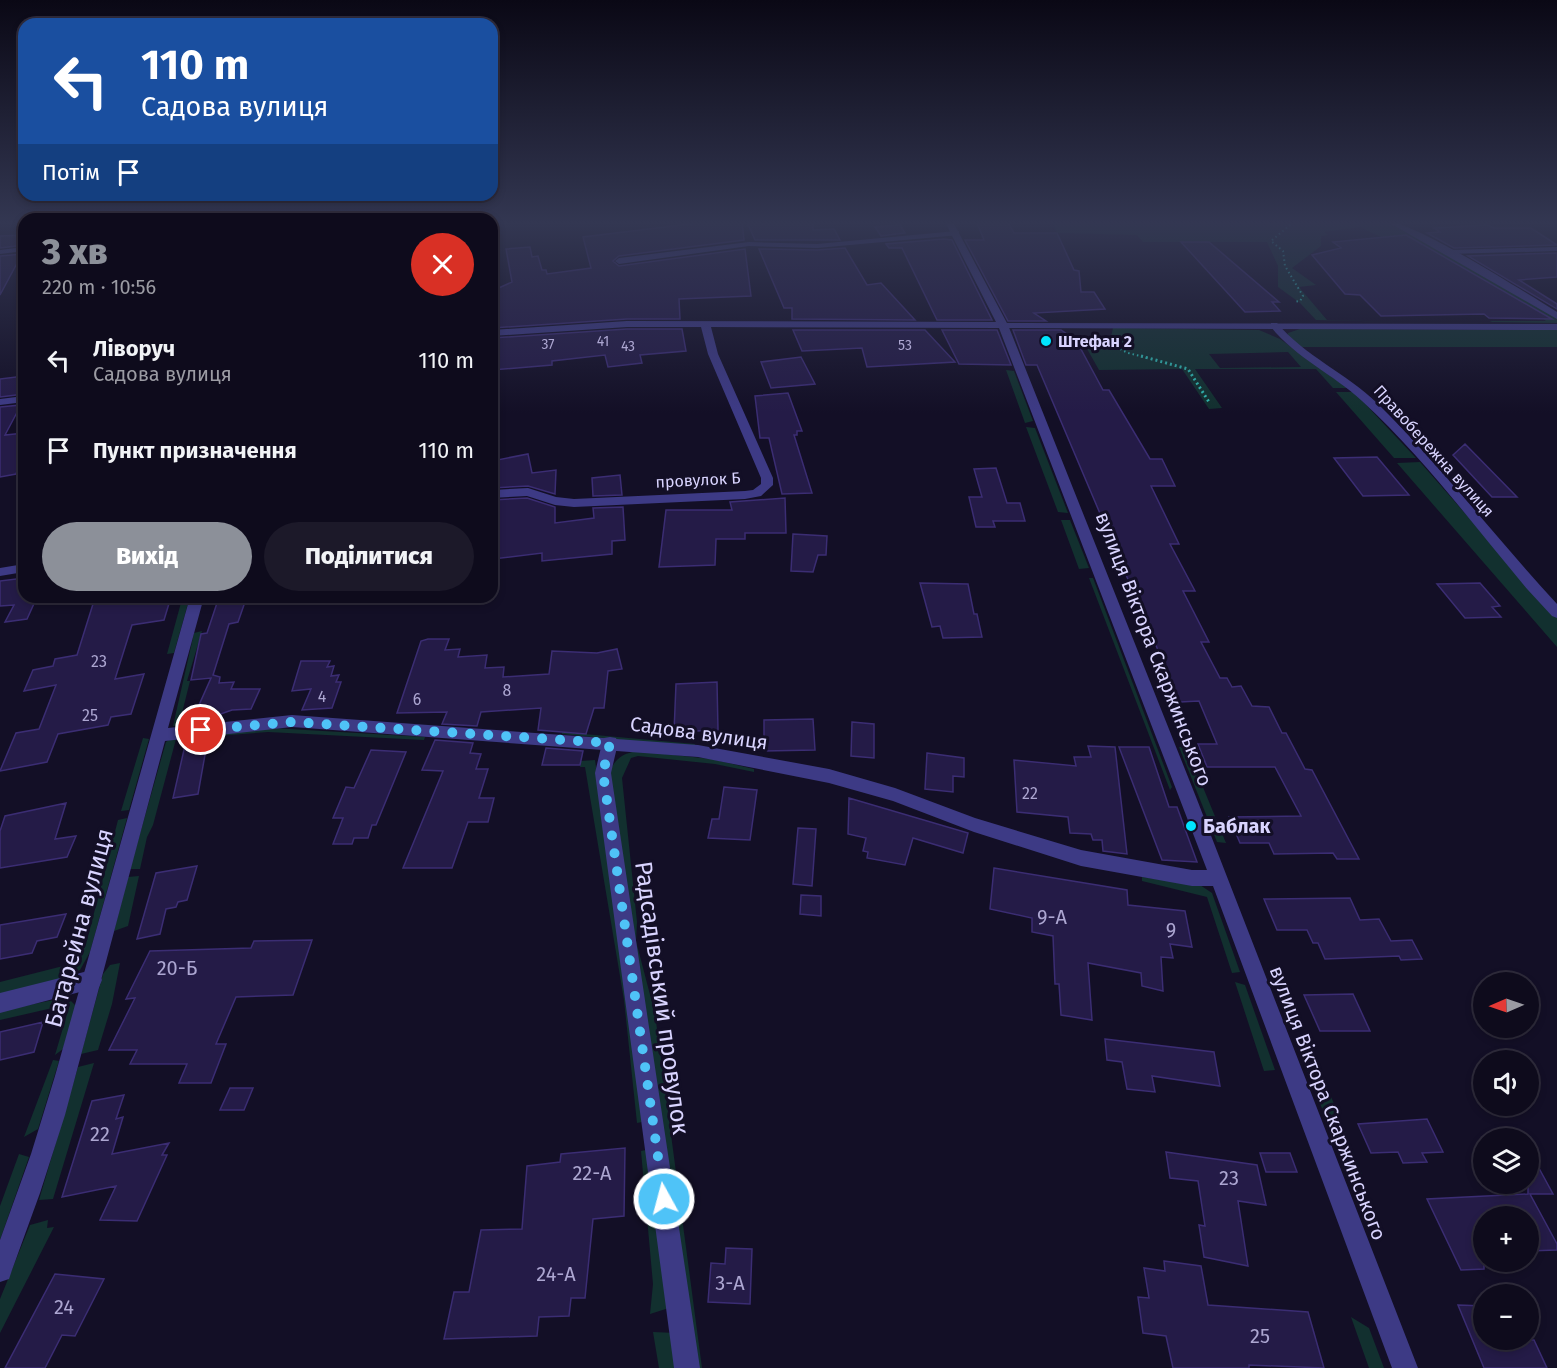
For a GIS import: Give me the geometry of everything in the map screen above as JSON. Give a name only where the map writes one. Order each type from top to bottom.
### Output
[{"type":"street","name":"вулиця Віктора Скаржинського","points":[[983,286],[1003,326],[1218,878],[1405,1368]]},
{"type":"street","points":[[1505,286],[1557,316]]},
{"type":"street","points":[[498,332],[586,325],[706,324],[1557,327]]},
{"type":"street","name":"провулок Б","points":[[498,494],[528,492],[555,501],[574,503],[745,495],[763,489],[767,485],[767,478],[713,354],[706,334],[706,324]]},
{"type":"street","name":"Правобережна вулиця","points":[[1274,325],[1283,337],[1367,400],[1448,487],[1513,565],[1557,613]]},
{"type":"street","points":[[0,402],[18,400]]},
{"type":"street","points":[[0,572],[18,569]]},
{"type":"street","name":"Батарейна вулиця","points":[[0,1270],[23,1213],[47,1140],[195,603]]},
{"type":"street","name":"Садова вулиця","points":[[159,735],[292,722],[610,743],[698,752],[817,774],[895,795],[974,825],[1081,858],[1192,878],[1218,878]]},
{"type":"street","name":"Радсадівський провулок","points":[[610,743],[603,773],[687,1368]]},
{"type":"street","points":[[0,1003],[92,980]]},
{"type":"path","points":[[1294,302],[1300,301],[1303,296],[1297,286]]},
{"type":"path","points":[[1103,341],[1128,353],[1181,364],[1188,369],[1209,402]]},
{"type":"green space","points":[[1309,286],[1299,287],[1327,320],[1404,322],[1316,320],[1300,303],[1278,287]]},
{"type":"green space","points":[[1484,286],[1503,286],[1557,318],[1557,323],[1490,321],[1546,321],[1526,306]]},
{"type":"green space","points":[[1113,328],[1259,330],[1280,339],[1348,388],[1333,388],[1316,369],[1195,369],[1222,408],[1209,409],[1182,369],[1099,370],[1086,347],[1110,341]],"holes":[[[1288,352],[1301,367],[1220,368],[1209,354]]]},
{"type":"green space","points":[[1300,329],[1557,330],[1557,347],[1299,347],[1287,337],[1288,333]]},
{"type":"green space","points":[[1006,370],[1014,371],[1033,421],[1025,423]]},
{"type":"green space","points":[[1336,392],[1354,392],[1416,458],[1394,458]]},
{"type":"green space","points":[[1026,427],[1035,428],[1068,513],[1058,512]]},
{"type":"green space","points":[[1420,462],[1557,618],[1557,647],[1397,463]]},
{"type":"green space","points":[[1061,520],[1070,520],[1089,568],[1079,569]]},
{"type":"green space","points":[[1089,578],[1093,578],[1172,787],[1170,790]]},
{"type":"green space","points":[[181,603],[188,603],[174,653],[167,654]]},
{"type":"green space","points":[[202,631],[187,681],[190,681],[179,725],[220,722],[173,726],[194,633]]},
{"type":"green space","points":[[272,728],[425,737],[424,740],[268,732],[176,739],[140,869],[130,869],[166,742],[175,736]]},
{"type":"green space","points":[[562,732],[695,744],[694,747],[562,734]]},
{"type":"green space","points":[[143,738],[149,739],[129,810],[121,811]]},
{"type":"green space","points":[[1186,746],[1226,843],[1217,842],[1179,747]]},
{"type":"green space","points":[[637,751],[711,759],[754,769],[754,772],[715,764],[638,756],[631,758],[622,778],[637,922],[636,941],[655,1014],[702,1368],[695,1368],[608,776],[618,759]]},
{"type":"green space","points":[[595,760],[647,1121],[637,1123],[624,1000],[585,767],[580,767],[581,761]]},
{"type":"green space","points":[[127,818],[90,952],[80,970],[58,980],[0,995],[0,982],[75,963],[86,944],[118,820]]},
{"type":"green space","points":[[139,876],[128,926],[114,931],[128,877]]},
{"type":"green space","points":[[1142,877],[1200,885],[1212,893],[1240,972],[1232,973],[1207,897],[1142,881]]},
{"type":"green space","points":[[120,963],[112,1004],[98,1050],[81,1054],[103,974],[110,965]]},
{"type":"green space","points":[[1235,982],[1245,985],[1275,1070],[1264,1071]]},
{"type":"green space","points":[[58,999],[69,999],[76,1006],[63,1049],[55,1055],[70,1004],[0,1020],[0,1011]]},
{"type":"green space","points":[[53,1060],[59,1061],[38,1129],[24,1137]]},
{"type":"green space","points":[[94,1063],[53,1199],[39,1200],[78,1067]]},
{"type":"green space","points":[[1318,1064],[1362,1174],[1346,1170],[1305,1065]]},
{"type":"green space","points":[[651,1149],[672,1307],[650,1314],[653,1284],[641,1151]]},
{"type":"green space","points":[[19,1154],[29,1157],[0,1240],[0,1206]]},
{"type":"green space","points":[[48,1220],[47,1228],[54,1227],[0,1333],[0,1299],[30,1225]]},
{"type":"green space","points":[[1351,1317],[1369,1328],[1384,1368],[1369,1368]]},
{"type":"green space","points":[[653,1332],[676,1333],[679,1368],[659,1368]]},
{"type":"building","points":[[0,286],[5,286],[0,295]]},
{"type":"building","points":[[503,286],[750,286],[751,296],[679,299],[680,319],[627,319],[498,328],[498,288]]},
{"type":"building","points":[[775,286],[884,286],[915,320],[792,319],[792,308],[784,308]]},
{"type":"building","points":[[920,286],[975,286],[992,320],[937,320]]},
{"type":"building","points":[[989,286],[1080,286],[1081,292],[1094,292],[1105,309],[1034,313],[1046,321],[1008,321]]},
{"type":"building","points":[[1221,286],[1260,286],[1279,302],[1272,302],[1280,311],[1245,312]]},
{"type":"building","points":[[1338,286],[1494,286],[1552,319],[1489,318],[1484,314],[1381,316],[1360,295],[1345,294]]},
{"type":"building","points":[[1518,286],[1528,286],[1557,304],[1557,309]]},
{"type":"building","points":[[627,329],[682,329],[686,351],[640,355],[642,363],[608,367],[605,355],[552,361],[552,365],[498,370],[498,338]]},
{"type":"building","points":[[793,330],[925,330],[955,362],[867,367],[862,348],[802,351]]},
{"type":"building","points":[[942,330],[997,330],[1011,365],[959,364]]},
{"type":"building","points":[[1013,330],[1061,330],[1076,340],[1103,390],[1109,390],[1150,459],[1162,459],[1175,486],[1151,486],[1179,544],[1170,544],[1195,591],[1183,591],[1209,642],[1201,642],[1220,678],[1227,678],[1232,687],[1241,686],[1252,706],[1269,707],[1282,733],[1286,733],[1305,769],[1312,770],[1359,859],[1337,859],[1333,853],[1274,854],[1269,843],[1240,843],[1229,817],[1301,816],[1275,767],[1207,767],[1198,744],[1217,744],[1199,701],[1180,702],[1037,365],[1026,365]]},
{"type":"building","points":[[801,357],[815,384],[771,388],[761,362]]},
{"type":"building","points":[[18,377],[18,395],[0,397],[0,379]]},
{"type":"building","points":[[788,393],[802,431],[797,431],[797,435],[794,435],[812,493],[782,494],[769,438],[760,438],[755,396]]},
{"type":"building","points":[[18,405],[18,411],[5,435],[18,434],[18,468],[16,474],[0,477],[0,407]]},
{"type":"building","points":[[1465,444],[1517,497],[1492,497],[1453,455]]},
{"type":"building","points":[[528,454],[532,473],[556,470],[555,494],[528,486],[498,488],[498,460]]},
{"type":"building","points":[[1377,457],[1409,495],[1363,496],[1334,458]]},
{"type":"building","points":[[996,468],[1007,503],[1020,503],[1025,521],[993,521],[995,527],[976,527],[969,497],[982,497],[974,469]]},
{"type":"building","points":[[620,475],[622,495],[593,496],[592,478]]},
{"type":"building","points":[[527,498],[555,507],[555,523],[594,518],[593,508],[623,507],[625,540],[612,541],[612,554],[542,561],[542,553],[498,558],[498,500]]},
{"type":"building","points":[[785,498],[786,533],[745,533],[745,539],[716,539],[715,565],[659,567],[666,510],[732,510],[730,502]]},
{"type":"building","points":[[793,534],[827,536],[826,555],[818,555],[813,572],[791,571]]},
{"type":"building","points":[[18,579],[18,603],[34,603],[27,619],[5,622],[14,605],[0,606],[0,581]]},
{"type":"building","points":[[920,583],[968,584],[974,614],[977,614],[982,637],[943,638],[940,626],[932,627]]},
{"type":"building","points":[[1480,583],[1500,606],[1492,607],[1501,617],[1465,618],[1437,584]]},
{"type":"building","points":[[169,603],[164,620],[132,625],[115,679],[144,674],[131,714],[111,717],[108,725],[58,734],[47,762],[0,771],[16,733],[39,729],[56,685],[24,691],[33,670],[53,666],[55,659],[77,655],[93,604]]},
{"type":"building","points":[[217,603],[245,603],[238,622],[229,624],[213,675],[220,677],[219,683],[234,682],[231,689],[260,689],[251,709],[232,710],[212,717],[212,721],[191,723],[211,678],[191,680],[201,634],[207,633]]},
{"type":"building","points":[[449,639],[445,650],[460,649],[458,657],[487,655],[485,668],[504,667],[503,677],[549,674],[552,651],[597,653],[617,649],[622,669],[608,671],[604,708],[594,708],[586,734],[538,730],[541,708],[481,712],[477,726],[442,724],[447,712],[397,713],[421,641]]},
{"type":"building","points":[[301,661],[330,661],[327,667],[334,666],[331,676],[339,675],[336,682],[341,682],[332,708],[302,710],[311,689],[292,691]]},
{"type":"building","points":[[717,682],[718,730],[674,732],[676,684]]},
{"type":"building","points":[[813,719],[815,750],[764,751],[764,720]]},
{"type":"building","points":[[852,722],[874,724],[874,758],[851,756]]},
{"type":"building","points":[[208,738],[198,794],[173,798],[186,741]]},
{"type":"building","points":[[435,740],[473,743],[470,753],[481,754],[476,769],[488,769],[479,798],[494,798],[488,822],[468,822],[452,868],[403,868],[443,771],[422,770]]},
{"type":"building","points":[[1088,746],[1115,747],[1127,854],[1103,851],[1102,840],[1093,840],[1091,834],[1070,833],[1068,817],[1017,812],[1014,760],[1076,766],[1074,757],[1091,757]]},
{"type":"building","points":[[1119,747],[1149,747],[1169,807],[1177,807],[1197,862],[1162,860]]},
{"type":"building","points":[[546,748],[583,751],[580,765],[542,765]]},
{"type":"building","points":[[371,750],[406,752],[376,825],[372,825],[368,838],[354,838],[352,844],[333,844],[343,818],[333,818],[346,787],[354,788]]},
{"type":"building","points":[[927,753],[964,758],[964,777],[953,776],[953,792],[925,789]]},
{"type":"building","points":[[724,787],[757,790],[750,840],[708,838],[712,819],[719,819]]},
{"type":"building","points":[[849,798],[968,833],[963,853],[913,838],[905,865],[867,858],[868,852],[863,851],[866,838],[848,834]]},
{"type":"building","points":[[66,803],[55,839],[76,836],[67,857],[0,868],[0,831],[5,816]]},
{"type":"building","points":[[798,828],[816,829],[812,886],[793,884]]},
{"type":"building","points":[[197,866],[187,900],[178,902],[176,907],[166,909],[160,934],[137,939],[156,873]]},
{"type":"building","points":[[994,868],[1127,890],[1128,905],[1185,911],[1192,947],[1170,944],[1173,958],[1161,957],[1163,991],[1142,986],[1141,973],[1088,963],[1092,1020],[1061,1015],[1059,984],[1055,984],[1053,936],[1032,932],[1032,918],[990,909]]},
{"type":"building","points":[[801,895],[821,896],[821,916],[800,914]]},
{"type":"building","points":[[1350,898],[1360,920],[1379,919],[1391,941],[1412,940],[1422,959],[1401,960],[1399,956],[1325,959],[1318,943],[1313,943],[1307,930],[1277,930],[1264,899]]},
{"type":"building","points":[[66,914],[57,937],[37,941],[32,953],[0,959],[0,925]]},
{"type":"building","points":[[312,940],[293,995],[236,997],[216,1044],[226,1044],[211,1083],[179,1083],[187,1064],[130,1064],[137,1050],[109,1050],[135,998],[126,999],[150,951],[251,948],[254,941]]},
{"type":"building","points":[[1353,994],[1370,1031],[1320,1031],[1304,995]]},
{"type":"building","points":[[43,1022],[34,1052],[0,1060],[0,1032]]},
{"type":"building","points":[[1105,1039],[1214,1052],[1220,1086],[1152,1076],[1155,1092],[1127,1089],[1122,1062],[1107,1060]]},
{"type":"building","points":[[230,1088],[253,1088],[244,1110],[220,1110]]},
{"type":"building","points":[[124,1095],[116,1119],[123,1117],[112,1154],[169,1143],[162,1155],[167,1155],[137,1221],[100,1220],[116,1186],[62,1197],[92,1101]]},
{"type":"building","points":[[1427,1119],[1443,1152],[1422,1153],[1427,1162],[1403,1163],[1398,1152],[1371,1153],[1358,1124]]},
{"type":"building","points":[[625,1148],[624,1216],[593,1219],[585,1298],[571,1298],[569,1316],[539,1317],[537,1336],[444,1339],[454,1292],[469,1292],[481,1230],[522,1229],[527,1166],[560,1162],[561,1154]]},
{"type":"building","points":[[1166,1152],[1257,1165],[1266,1205],[1238,1201],[1248,1266],[1204,1257],[1199,1225],[1205,1226],[1198,1181],[1170,1178]]},
{"type":"building","points":[[1260,1153],[1290,1153],[1297,1172],[1266,1172]]},
{"type":"building","points":[[1539,1168],[1553,1194],[1539,1194]]},
{"type":"building","points":[[1530,1194],[1536,1206],[1473,1206],[1473,1269],[1461,1270],[1427,1199]]},
{"type":"building","points":[[1539,1211],[1557,1244],[1557,1250],[1539,1251]]},
{"type":"building","points":[[726,1248],[752,1249],[750,1304],[708,1302],[711,1263],[725,1264]]},
{"type":"building","points":[[1164,1261],[1201,1266],[1208,1305],[1308,1312],[1324,1368],[1249,1365],[1249,1368],[1173,1368],[1166,1336],[1143,1333],[1138,1297],[1149,1298],[1144,1268],[1165,1271]]},
{"type":"building","points":[[55,1274],[104,1279],[75,1336],[62,1335],[45,1368],[5,1368]]},
{"type":"building","points":[[1458,1305],[1473,1306],[1473,1341]]},
{"type":"building","points":[[1477,1350],[1539,1350],[1547,1368],[1484,1368]]},
{"type":"place","name":"Штефан 2","points":[[1046,341]]},
{"type":"place","name":"Баблак","points":[[1191,826]]},
{"type":"route","points":[[201,730],[292,722],[610,743],[603,773],[664,1199]]}]
